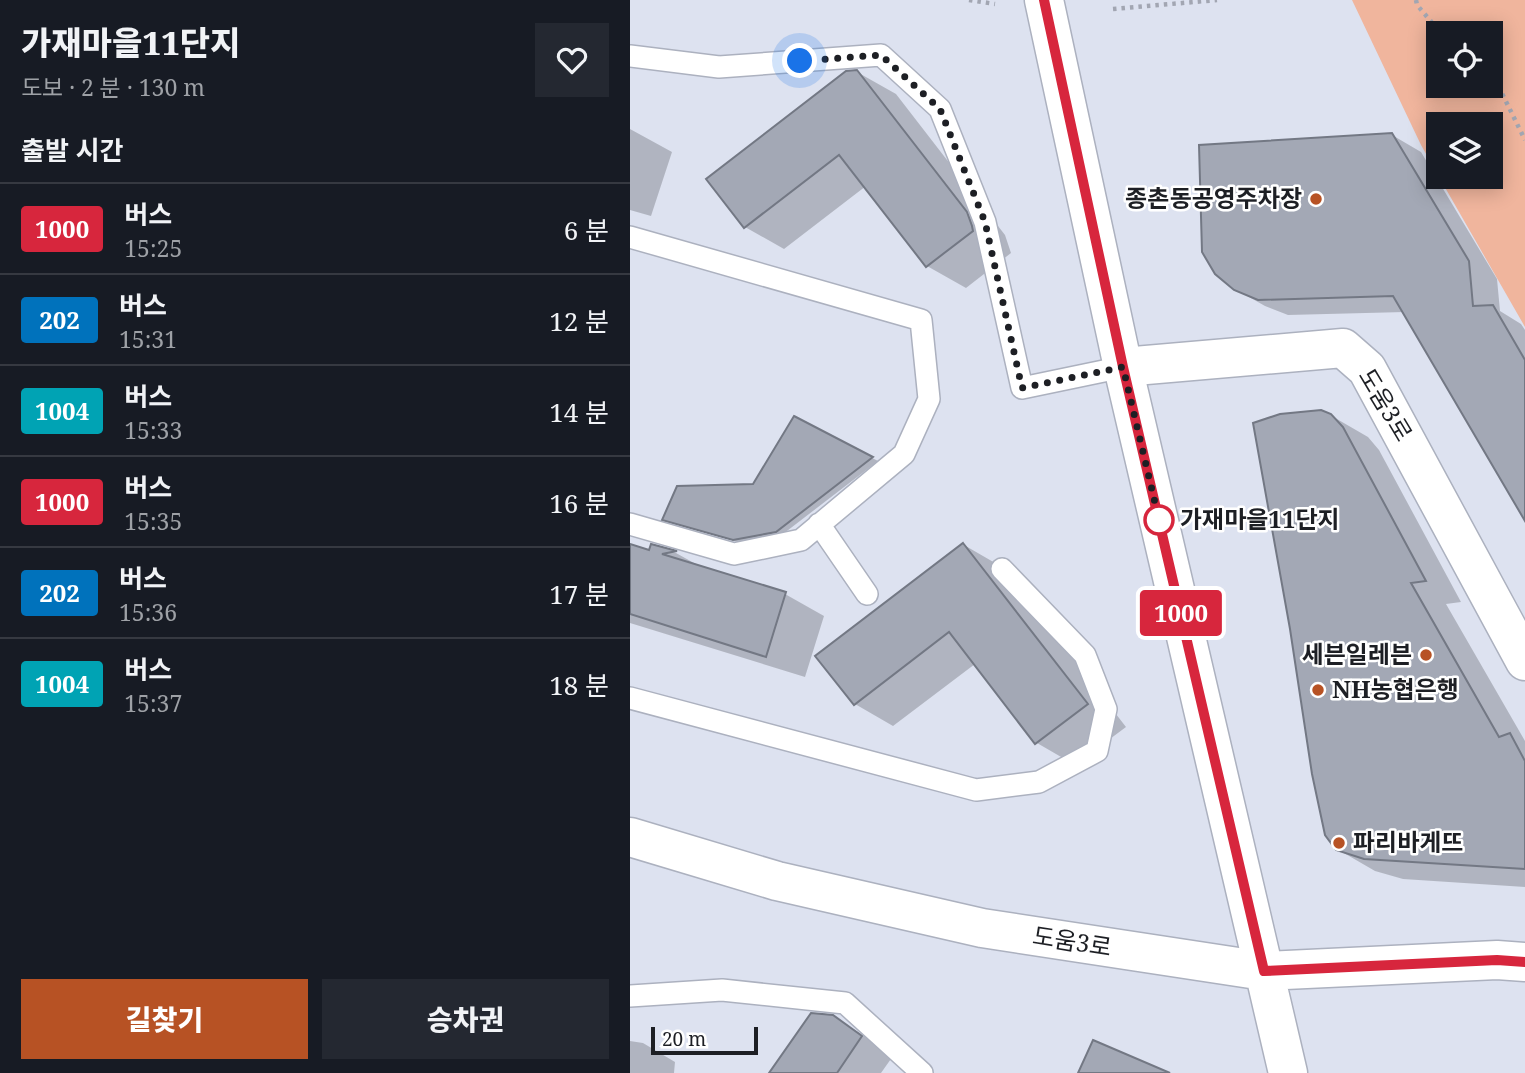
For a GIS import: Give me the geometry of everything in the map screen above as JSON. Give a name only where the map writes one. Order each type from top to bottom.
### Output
[{"type":"street","points":[[1044,0],[1123,367],[1288,1073]]},
{"type":"street","name":"도움3로","points":[[1123,367],[1343,348],[1367,369],[1525,661]]},
{"type":"street","name":"도움3로","points":[[630,837],[777,881],[982,928],[1264,971],[1497,960],[1525,962]]},
{"type":"lane","points":[[630,56],[719,67],[881,55],[940,109],[985,222],[1022,388],[1123,367]]},
{"type":"lane","points":[[630,236],[921,320],[929,399],[904,454],[800,540],[734,554],[630,524]]},
{"type":"lane","points":[[819,524],[867,594]]},
{"type":"lane","points":[[630,698],[976,790],[1040,782],[1097,751],[1106,709],[1085,655],[1002,569]]},
{"type":"lane","points":[[630,996],[722,990],[845,1003],[922,1073]]},
{"type":"path","points":[[969,0],[995,4]]},
{"type":"path","points":[[1113,9],[1217,0]]},
{"type":"path","points":[[1416,0],[1431,21]]},
{"type":"path","points":[[1503,95],[1525,140]]},
{"type":"shaded area","points":[[1352,0],[1525,0],[1525,327],[1446,189],[1503,189],[1503,112],[1426,112],[1426,154]]},
{"type":"building","points":[[857,70],[967,212],[972,226],[973,231],[926,267],[839,155],[744,228],[706,179],[846,71]]},
{"type":"building","name":"종촌동공영주차장","points":[[1392,133],[1469,261],[1473,306],[1493,305],[1525,360],[1525,521],[1393,296],[1258,300],[1234,290],[1215,274],[1202,252],[1199,145]]},
{"type":"building","points":[[1321,410],[1331,414],[1343,427],[1426,581],[1411,583],[1499,737],[1510,733],[1525,761],[1525,869],[1364,859],[1336,850],[1325,835],[1312,774],[1290,629],[1253,423],[1280,414]]},
{"type":"building","points":[[794,416],[873,457],[776,532],[733,540],[662,520],[677,486],[753,484]]},
{"type":"building","points":[[963,543],[1088,704],[1035,744],[949,632],[854,705],[815,656]]},
{"type":"building","points":[[630,544],[649,550],[651,544],[677,551],[662,554],[786,592],[766,657],[630,614]]},
{"type":"building","points":[[811,1013],[833,1015],[862,1036],[837,1073],[769,1073]]},
{"type":"building","points":[[1093,1040],[1170,1073],[1078,1073]]},
{"type":"bus line","name":"1000","points":[[1044,0],[1123,367],[1264,971],[1497,960],[1525,962]]},
{"type":"place","name":"종촌동공영주차장","points":[[1316,199]]},
{"type":"place","name":"가재마을11단지","points":[[1159,520]]},
{"type":"place","name":"세븐일레븐","points":[[1426,655]]},
{"type":"place","name":"NH농협은행","points":[[1318,690]]},
{"type":"place","name":"파리바게뜨","points":[[1339,843]]},
{"type":"route","points":[[800,61],[881,55],[940,109],[985,222],[1022,388],[1123,367],[1160,524],[1159,520]]}]
